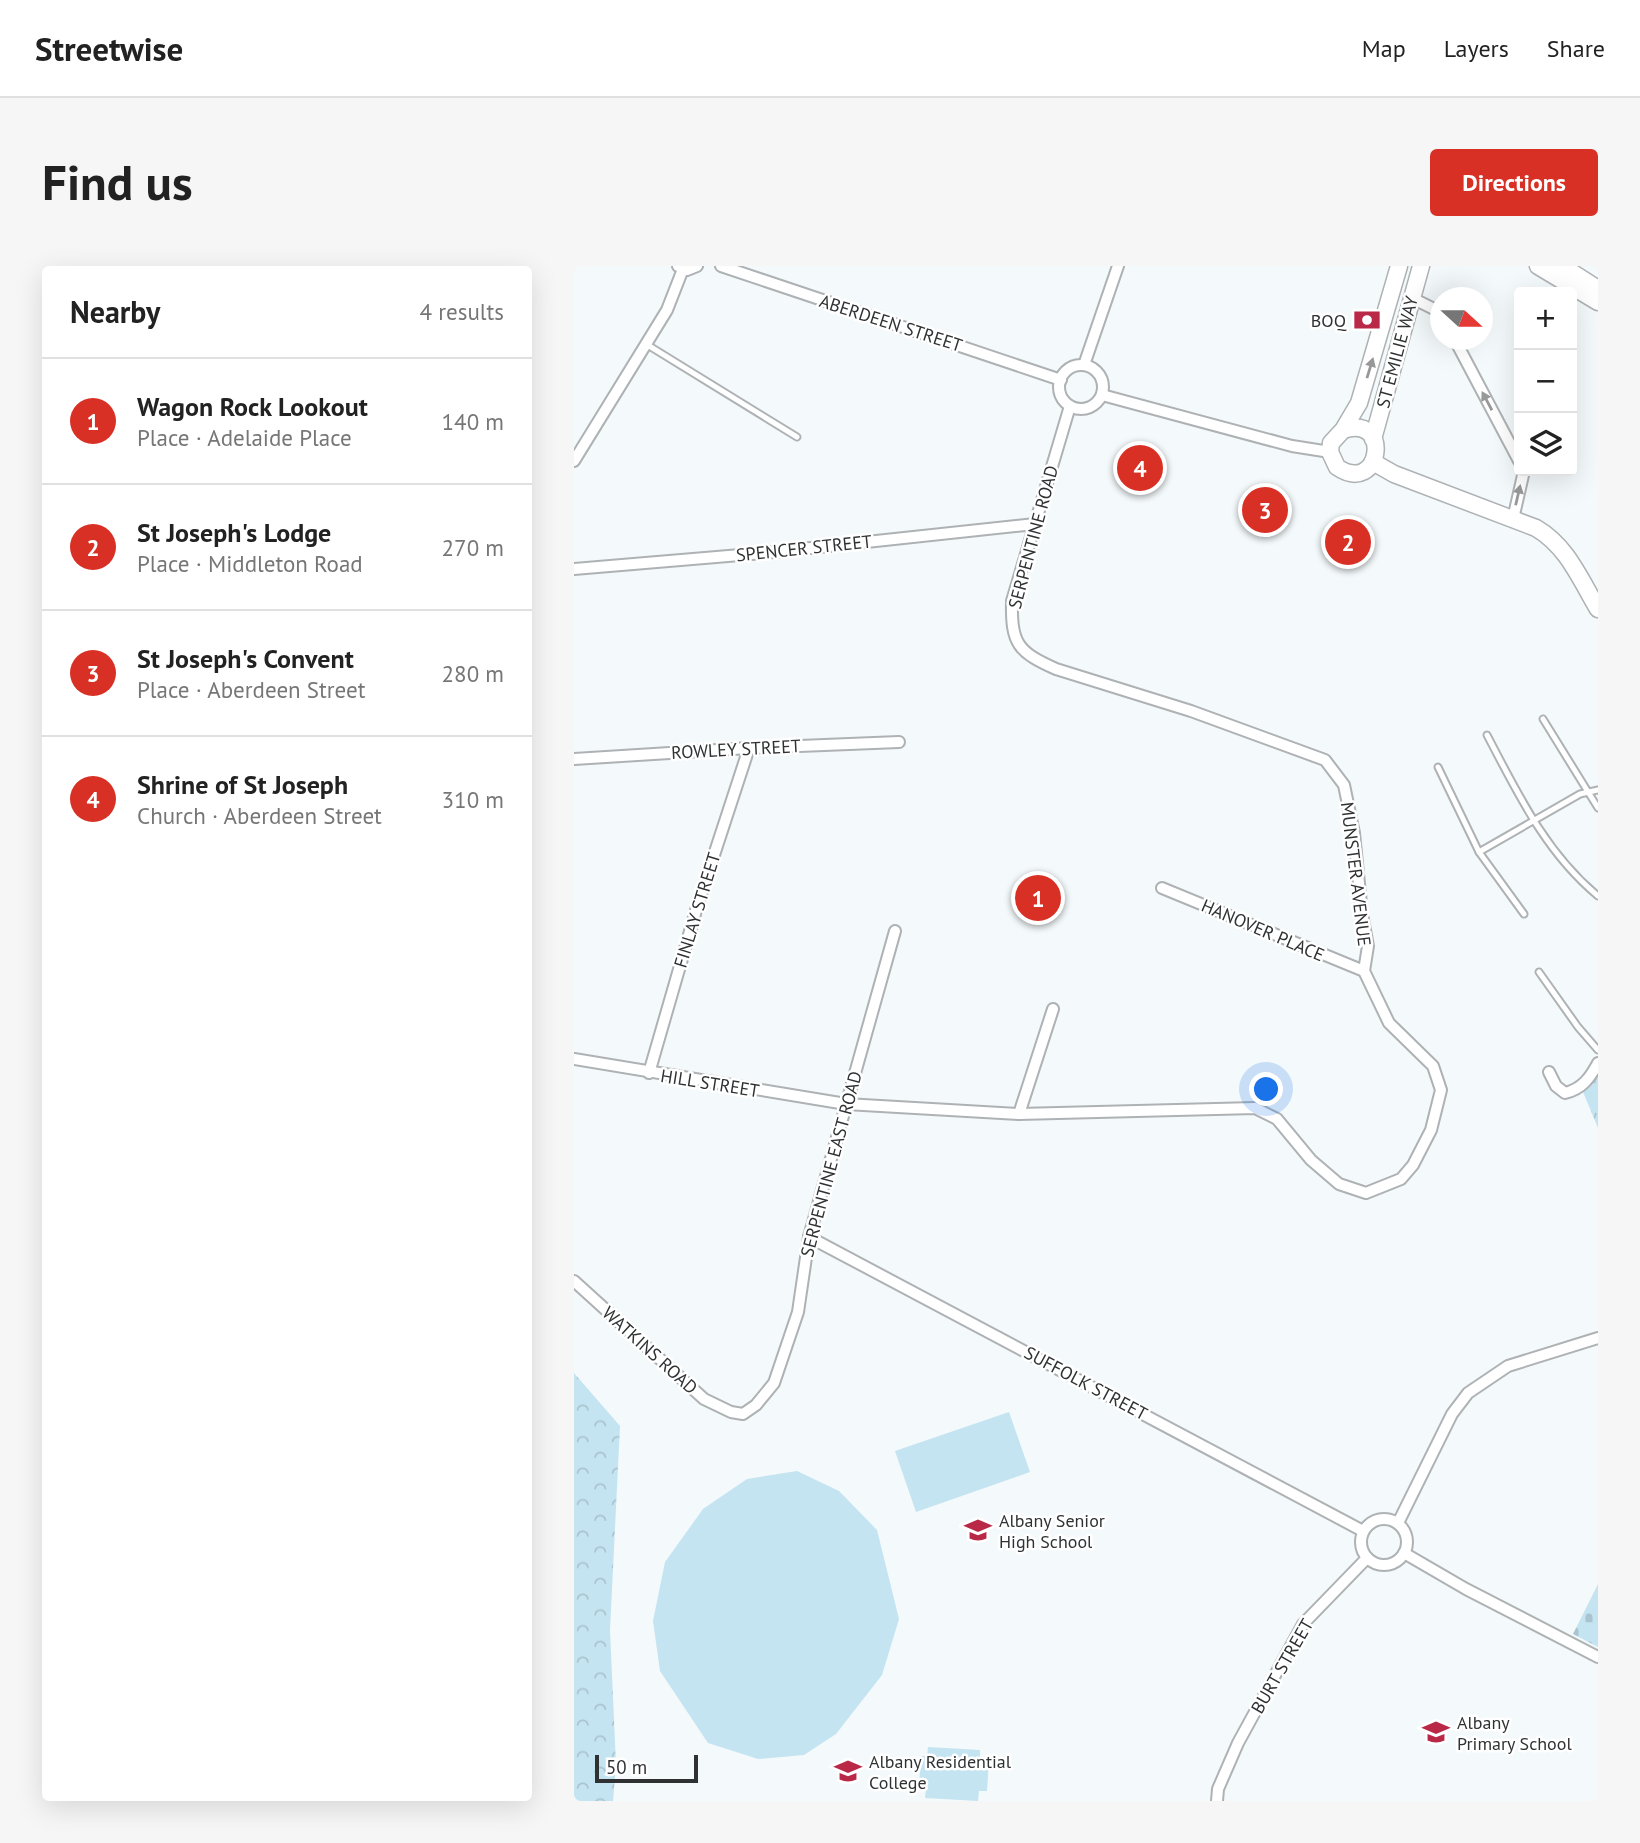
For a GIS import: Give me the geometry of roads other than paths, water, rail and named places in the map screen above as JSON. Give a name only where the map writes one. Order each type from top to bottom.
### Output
[{"type":"main road","name":"ST EMILIE WAY","points":[[1343,430],[1359,403],[1399,266]]},
{"type":"main road","name":"ST EMILIE WAY","points":[[1373,439],[1421,266]]},
{"type":"main road","points":[[1538,266],[1598,302]]},
{"type":"main road","points":[[1562,266],[1598,289]]},
{"type":"main road","points":[[1356,428],[1369,433],[1373,439],[1376,455],[1367,469],[1352,474],[1337,467],[1330,452],[1331,443],[1343,430],[1356,428]]},
{"type":"main road","points":[[1373,462],[1394,474],[1536,528],[1552,537],[1566,554],[1598,609]]},
{"type":"street","points":[[574,461],[667,310],[680,267],[692,269],[697,266]]},
{"type":"street","name":"ABERDEEN STREET","points":[[721,266],[1061,380]]},
{"type":"street","points":[[1084,366],[1118,266]]},
{"type":"street","points":[[1412,298],[1430,307]]},
{"type":"street","points":[[1460,350],[1514,452]]},
{"type":"street","points":[[1084,366],[1098,373],[1103,388],[1102,395],[1098,402],[1085,409],[1070,406],[1060,395],[1061,380],[1070,369],[1084,366]]},
{"type":"street","points":[[1102,395],[1292,446],[1330,452]]},
{"type":"street","name":"SERPENTINE ROAD","points":[[1035,660],[1021,649],[1011,626],[1012,601],[1070,406]]},
{"type":"street","points":[[1513,519],[1523,476]]},
{"type":"street","name":"SPENCER STREET","points":[[574,569],[764,553],[1035,524]]},
{"type":"street","name":"MUNSTER AVENUE","points":[[846,1104],[1018,1114],[1255,1108],[1277,1119],[1311,1160],[1339,1184],[1366,1192],[1401,1179],[1413,1165],[1431,1130],[1441,1090],[1433,1066],[1389,1023],[1364,971],[1368,946],[1354,833],[1344,785],[1325,760],[1191,711],[1035,660]]},
{"type":"street","name":"ROWLEY STREET","points":[[574,759],[899,742]]},
{"type":"street","name":"FINLAY STREET","points":[[649,1073],[697,907],[749,748]]},
{"type":"street","name":"HANOVER PLACE","points":[[1162,888],[1364,971]]},
{"type":"street","name":"SERPENTINE EAST ROAD","points":[[731,1412],[743,1414],[774,1383],[798,1312],[809,1237],[895,931]]},
{"type":"street","points":[[1018,1114],[1053,1009]]},
{"type":"street","name":"HILL STREET","points":[[574,1059],[846,1104]]},
{"type":"street","points":[[1549,1072],[1556,1086],[1566,1093],[1576,1090],[1591,1076],[1598,1063]]},
{"type":"street","name":"SUFFOLK STREET","points":[[809,1237],[1363,1531]]},
{"type":"street","name":"WATKINS ROAD","points":[[574,1281],[704,1399],[731,1412]]},
{"type":"street","points":[[1398,1523],[1452,1414],[1468,1393],[1508,1366],[1598,1338]]},
{"type":"street","points":[[1390,1519],[1398,1523],[1407,1540],[1404,1553],[1394,1563],[1387,1565],[1373,1562],[1367,1558],[1360,1545],[1363,1531],[1375,1520],[1390,1519]]},
{"type":"street","points":[[1404,1553],[1466,1589],[1598,1657]]},
{"type":"street","name":"BURT STREET","points":[[1217,1801],[1218,1789],[1238,1744],[1303,1623],[1367,1558]]},
{"type":"lane","points":[[646,344],[797,437]]},
{"type":"lane","points":[[1543,719],[1598,808]]},
{"type":"lane","points":[[1487,736],[1533,821],[1575,877],[1598,896]]},
{"type":"lane","points":[[1438,767],[1479,852],[1524,914]]},
{"type":"lane","points":[[1479,852],[1580,794],[1598,790]]},
{"type":"lane","points":[[1539,972],[1598,1050]]},
{"type":"place","name":"BOQ","points":[[1367,320]]},
{"type":"place","name":"Shrine of St Joseph","points":[[1140,468]]},
{"type":"place","name":"St Joseph's Convent","points":[[1265,510]]},
{"type":"place","name":"St Joseph's Lodge","points":[[1348,542]]},
{"type":"place","name":"Wagon Rock Lookout","points":[[1038,898]]},
{"type":"place","name":"Albany Senior High School","points":[[978,1530]]},
{"type":"place","name":"Albany Primary School","points":[[1436,1732]]},
{"type":"place","name":"Albany Residential College","points":[[848,1771]]}]
